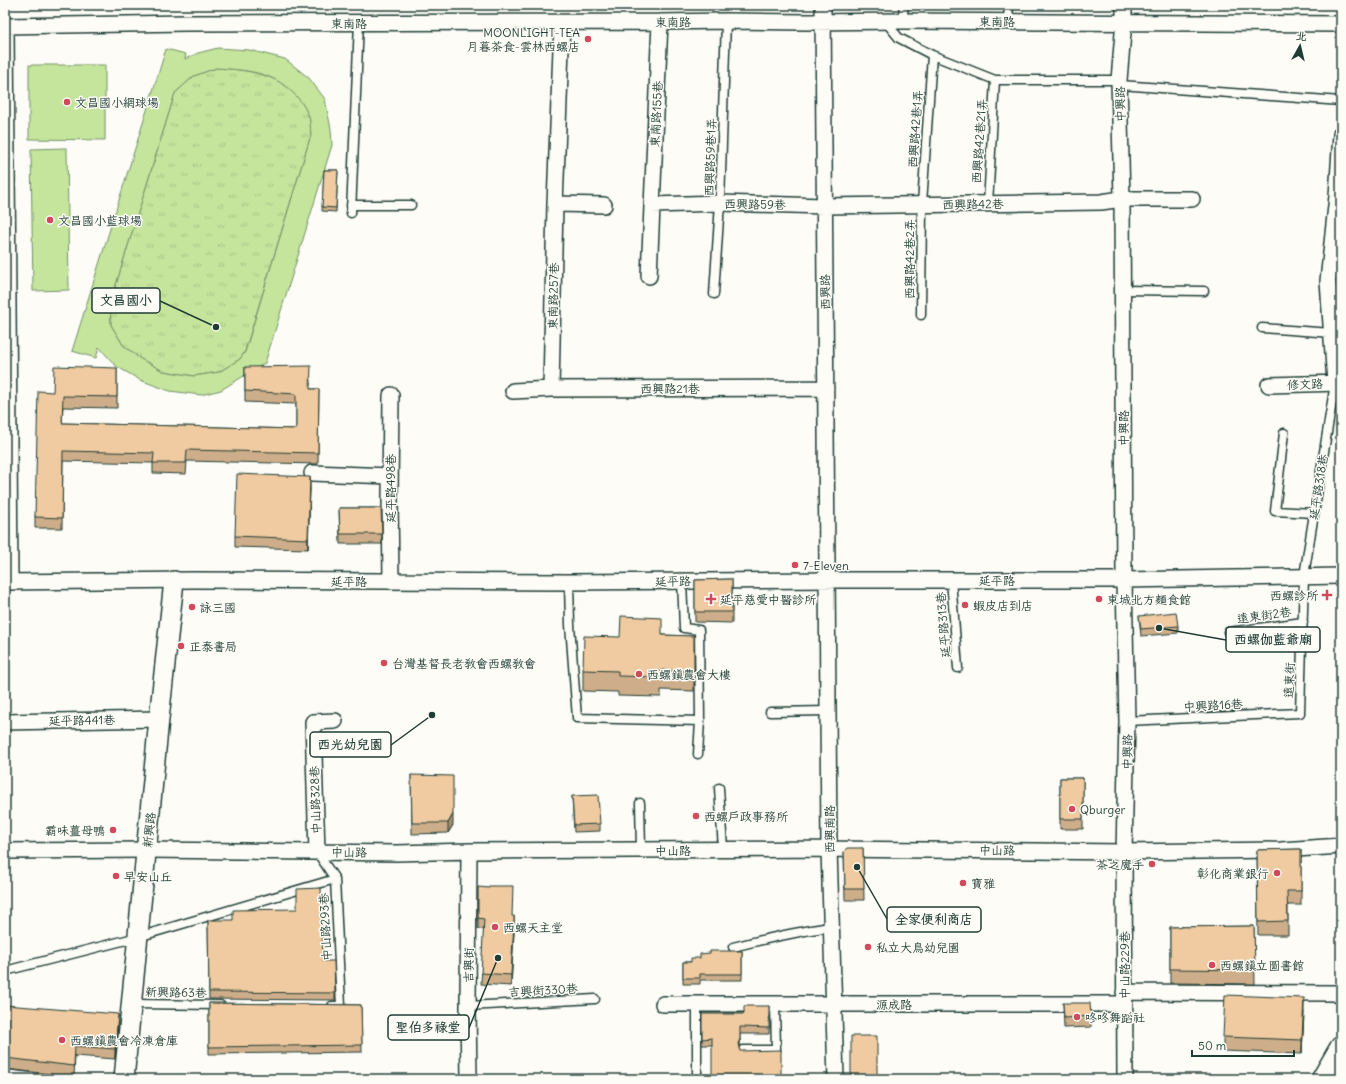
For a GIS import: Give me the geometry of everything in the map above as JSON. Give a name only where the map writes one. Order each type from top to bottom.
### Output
[{"type":"main road","points":[[1323,1079],[1341,1048]]},
{"type":"street","name":"西興路","points":[[823,5],[828,580]]},
{"type":"street","name":"中興路","points":[[1124,5],[1120,83],[1124,580],[1128,721],[1124,852]]},
{"type":"street","name":"東南路","points":[[5,26],[186,23],[562,23],[726,21],[1124,21],[1341,24]]},
{"type":"street","name":"東南路155巷","points":[[649,276],[660,22]]},
{"type":"street","name":"東南路257巷","points":[[551,389],[555,204],[562,23]]},
{"type":"street","points":[[5,26],[7,582]]},
{"type":"street","name":"延平路318巷","points":[[1338,383],[1328,281],[1339,196],[1341,134]]},
{"type":"street","name":"西興路42巷","points":[[824,206],[1101,202],[1122,199],[1192,199]]},
{"type":"street","points":[[555,204],[604,205]]},
{"type":"street","name":"西興路59巷","points":[[652,205],[720,204],[824,206]]},
{"type":"street","name":"修文路","points":[[1269,385],[1338,383]]},
{"type":"street","name":"西興路21巷","points":[[513,391],[551,389],[826,388]]},
{"type":"street","name":"延平路498巷","points":[[391,396],[390,476],[392,581]]},
{"type":"street","points":[[312,473],[390,476]]},
{"type":"street","name":"延平路","points":[[7,582],[1124,580],[1341,576]]},
{"type":"street","name":"西興南路","points":[[828,580],[829,849],[836,1079]]},
{"type":"street","name":"新興路","points":[[124,1079],[174,581]]},
{"type":"street","name":"延平路441巷","points":[[5,722],[160,719]]},
{"type":"street","name":"中山路328巷","points":[[316,852],[313,722],[335,721]]},
{"type":"street","name":"中山路","points":[[5,851],[147,850],[397,853],[468,850],[829,849],[1124,852],[1281,850],[1341,846]]},
{"type":"street","name":"吉興街","points":[[468,850],[469,1079]]},
{"type":"street","name":"中山路229巷","points":[[1124,852],[1125,1079]]},
{"type":"street","name":"源成路","points":[[663,1004],[834,1004],[1341,993]]},
{"type":"lane","points":[[902,21],[904,5]]},
{"type":"lane","points":[[1008,21],[1009,5]]},
{"type":"lane","name":"西興路59巷1弄","points":[[714,294],[720,204],[726,21]]},
{"type":"lane","points":[[885,21],[898,38],[932,55],[995,80],[1120,83],[1341,101]]},
{"type":"lane","points":[[358,22],[351,209],[411,205]]},
{"type":"lane","name":"西興路42巷1弄","points":[[922,204],[932,55]]},
{"type":"lane","name":"西興路42巷21弄","points":[[988,204],[995,80]]},
{"type":"lane","name":"西興路42巷2弄","points":[[921,315],[922,204]]},
{"type":"lane","points":[[1122,290],[1204,291]]},
{"type":"lane","points":[[1262,328],[1332,332]]},
{"type":"lane","name":"延平路318巷","points":[[1304,576],[1338,383]]},
{"type":"lane","points":[[1284,433],[1275,511],[1314,513]]},
{"type":"lane","name":"遠東街","points":[[1300,713],[1304,576]]},
{"type":"lane","name":"延平路313巷","points":[[951,580],[958,668]]},
{"type":"lane","points":[[682,581],[684,628],[698,630],[700,721],[698,754]]},
{"type":"lane","points":[[569,582],[570,625],[577,718],[700,721]]},
{"type":"lane","name":"遠東街2巷","points":[[1228,632],[1303,622]]},
{"type":"lane","points":[[770,712],[829,711]]},
{"type":"lane","name":"中興路16巷","points":[[1128,721],[1300,713]]},
{"type":"lane","points":[[719,788],[723,849]]},
{"type":"lane","points":[[640,803],[641,850]]},
{"type":"lane","name":"中山路293巷","points":[[316,852],[335,880],[341,1006],[325,1006]]},
{"type":"lane","points":[[5,971],[138,937],[335,880]]},
{"type":"lane","points":[[733,947],[811,929],[831,926]]},
{"type":"lane","name":"吉興街330巷","points":[[468,1006],[595,999]]},
{"type":"lane","name":"新興路63巷","points":[[131,1004],[232,1005]]},
{"type":"lane","points":[[697,1004],[697,1079]]},
{"type":"lane","points":[[743,1050],[776,1050],[775,1004]]},
{"type":"lane","points":[[5,1074],[47,1079]]},
{"type":"green space","points":[[218,48],[249,50],[285,59],[309,78],[325,99],[331,129],[332,145],[265,363],[221,390],[201,395],[170,391],[140,380],[116,366],[99,347],[96,358],[72,351],[166,49],[186,54],[185,59],[198,53]],"holes":[[[216,68],[246,71],[265,75],[283,84],[301,101],[305,107],[310,119],[311,135],[245,352],[240,359],[219,372],[194,376],[163,371],[139,358],[123,345],[111,325],[110,304],[175,93],[194,76]]]},
{"type":"green space","name":"文昌國小網球場","points":[[29,65],[105,65],[105,140],[29,139]]},
{"type":"green space","points":[[216,68],[256,73],[281,83],[292,91],[301,101],[309,116],[311,135],[245,351],[240,359],[219,372],[194,376],[163,371],[139,358],[123,345],[111,325],[110,304],[175,93],[194,76]]},
{"type":"green space","name":"文昌國小藍球場","points":[[67,148],[69,290],[33,291],[31,149]]},
{"type":"building","points":[[324,170],[338,170],[336,208],[322,207]]},
{"type":"building","points":[[54,366],[117,368],[117,397],[63,396],[62,423],[296,429],[296,394],[245,391],[245,367],[311,366],[310,389],[319,389],[318,453],[187,450],[186,463],[153,463],[154,453],[63,451],[62,518],[35,517],[38,391],[53,392]]},
{"type":"building","points":[[237,474],[310,477],[308,539],[235,536]]},
{"type":"building","points":[[339,508],[381,508],[382,534],[340,534]]},
{"type":"building","points":[[732,579],[732,612],[695,612],[695,580]]},
{"type":"building","points":[[1176,612],[1178,626],[1141,629],[1139,616]]},
{"type":"building","points":[[621,616],[662,618],[662,635],[694,636],[694,671],[661,670],[661,677],[618,676],[618,671],[583,670],[584,636],[620,637]]},
{"type":"building","points":[[411,775],[453,776],[453,814],[448,823],[412,823]]},
{"type":"building","name":"Qburger","points":[[1060,778],[1083,778],[1083,819],[1060,819]]},
{"type":"building","points":[[598,795],[600,824],[574,825],[572,796]]},
{"type":"building","points":[[847,848],[863,848],[864,889],[845,889],[844,851]]},
{"type":"building","points":[[1301,849],[1301,891],[1287,891],[1288,921],[1258,922],[1257,850]]},
{"type":"building","points":[[489,886],[513,886],[512,916],[514,916],[514,922],[511,975],[481,973],[484,919],[478,918],[478,887],[489,888]]},
{"type":"building","points":[[321,888],[323,961],[334,961],[335,993],[209,992],[208,920],[233,920],[233,910],[297,909],[297,889]]},
{"type":"building","points":[[1254,926],[1255,970],[1170,969],[1170,927]]},
{"type":"building","points":[[710,951],[742,951],[742,974],[700,974],[700,978],[683,978],[683,962],[691,962],[691,958],[700,958],[700,954],[710,953]]},
{"type":"building","points":[[1225,995],[1304,998],[1302,1040],[1223,1037]]},
{"type":"building","points":[[209,1003],[361,1005],[362,1045],[209,1047]]},
{"type":"building","points":[[1063,1003],[1090,1003],[1091,1016],[1064,1018]]},
{"type":"building","name":"西螺鎮農會冷凍倉庫","points":[[5,1005],[118,1014],[115,1049],[75,1046],[74,1066],[5,1058]]},
{"type":"building","points":[[744,1006],[769,1006],[769,1028],[740,1027],[740,1039],[738,1044],[740,1051],[781,1050],[781,1079],[712,1079],[712,1038],[702,1039],[702,1014],[744,1014]]},
{"type":"building","points":[[851,1036],[877,1036],[877,1079],[851,1079]]},
{"type":"place","name":"MOONLIGHT-TEA 月暮茶食-雲林西螺店","points":[[588,39]]},
{"type":"place","name":"文昌國小網球場","points":[[67,102]]},
{"type":"place","name":"文昌國小藍球場","points":[[50,220]]},
{"type":"place","name":"文昌國小","points":[[216,327]]},
{"type":"place","name":"7-Eleven","points":[[795,565]]},
{"type":"place","name":"西螺診所","points":[[1327,595]]},
{"type":"place","name":"延平慈愛中醫診所","points":[[711,599]]},
{"type":"place","name":"東城北方麵食館","points":[[1099,599]]},
{"type":"place","name":"蝦皮店到店","points":[[965,605]]},
{"type":"place","name":"詠三國","points":[[192,607]]},
{"type":"place","name":"西螺伽藍爺廟","points":[[1159,628]]},
{"type":"place","name":"正泰書局","points":[[181,646]]},
{"type":"place","name":"台灣基督長老教會西螺教會","points":[[384,663]]},
{"type":"place","name":"西螺鎮農會大樓","points":[[639,674]]},
{"type":"place","name":"西光幼兒園","points":[[432,715]]},
{"type":"place","name":"Qburger","points":[[1072,809]]},
{"type":"place","name":"西螺戶政事務所","points":[[696,816]]},
{"type":"place","name":"霸味薑母鴨","points":[[113,830]]},
{"type":"place","name":"茶之魔手","points":[[1152,864]]},
{"type":"place","name":"全家便利商店","points":[[857,867]]},
{"type":"place","name":"彰化商業銀行","points":[[1277,873]]},
{"type":"place","name":"早安山丘","points":[[116,876]]},
{"type":"place","name":"寶雅","points":[[963,883]]},
{"type":"place","name":"西螺天主堂","points":[[495,927]]},
{"type":"place","name":"私立大鳥幼兒園","points":[[868,947]]},
{"type":"place","name":"聖伯多祿堂","points":[[498,958]]},
{"type":"place","name":"西螺鎮立圖書館","points":[[1212,965]]},
{"type":"place","name":"咚咚舞蹈社","points":[[1077,1017]]},
{"type":"place","name":"西螺鎮農會冷凍倉庫","points":[[62,1040]]}]
